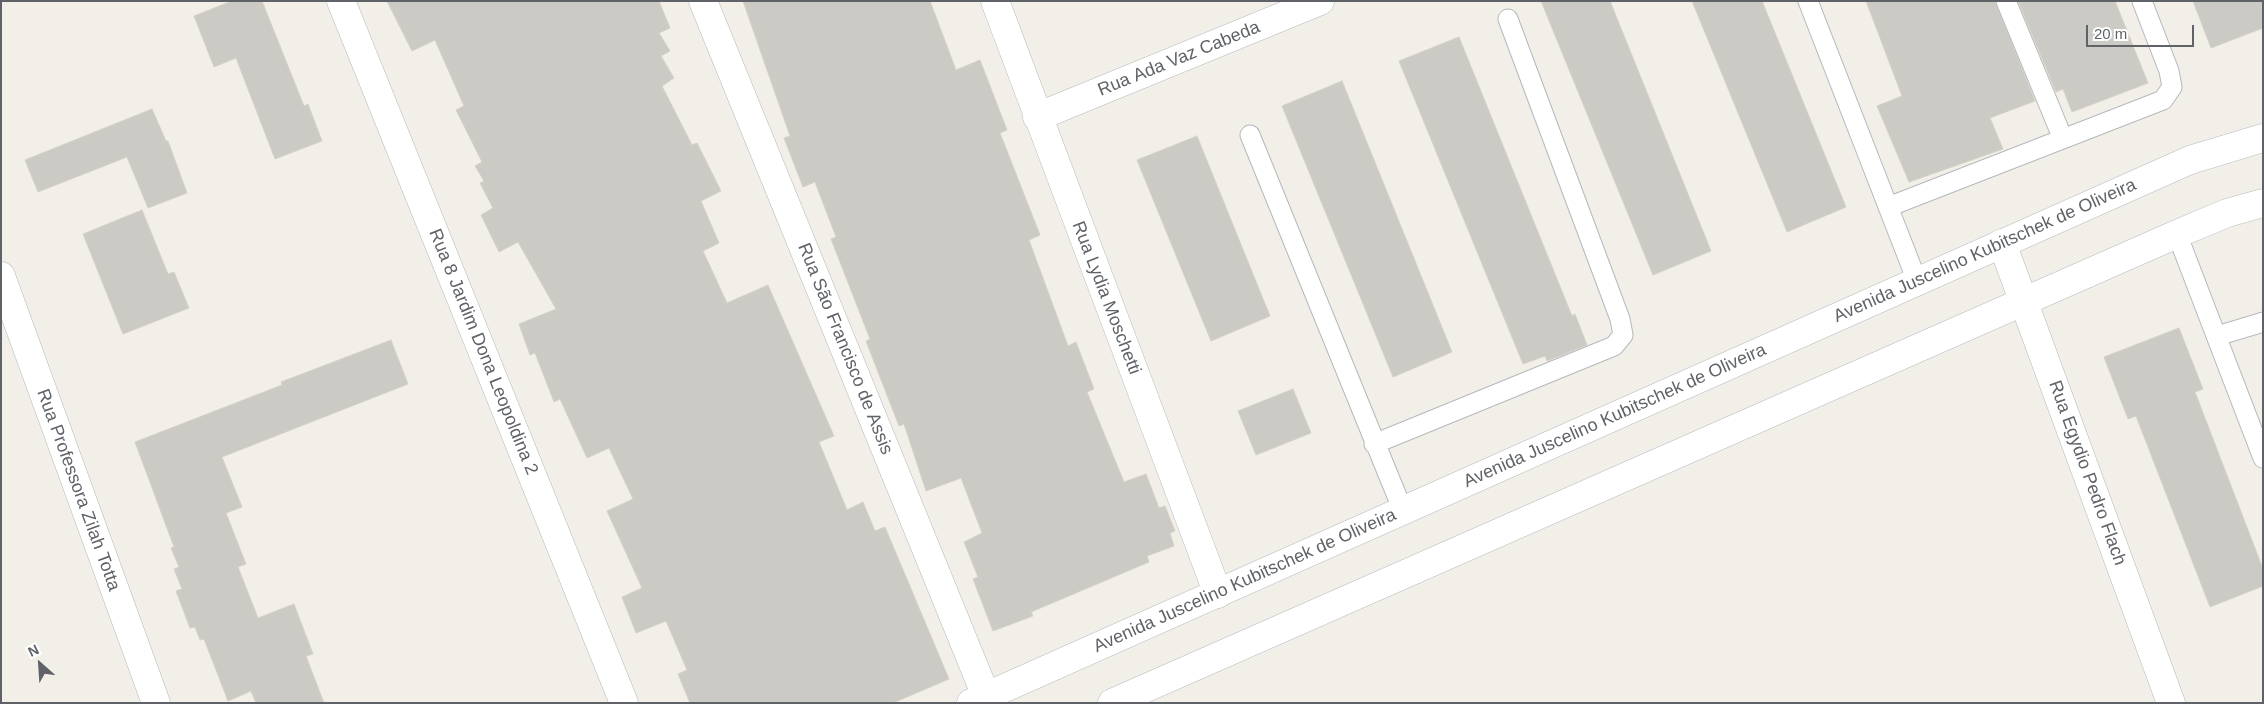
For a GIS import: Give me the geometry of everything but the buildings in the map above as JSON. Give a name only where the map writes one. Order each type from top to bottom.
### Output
[{"type":"street","name":"Rua 8 Jardim Dona Leopoldina 2","points":[[341,1],[624,703]]},
{"type":"street","name":"Rua São Francisco de Assis","points":[[703,1],[978,700]]},
{"type":"street","name":"Rua Lydia Moschetti","points":[[995,1],[1037,117],[1218,594]]},
{"type":"street","name":"Rua Ada Vaz Cabeda","points":[[1037,117],[1320,1]]},
{"type":"street","name":"Avenida Juscelino Kubitschek de Oliveira","points":[[978,700],[2190,160],[2263,138]]},
{"type":"street","points":[[1112,703],[2177,234],[2227,213],[2263,203]]},
{"type":"street","name":"Rua Egydio Pedro Flach","points":[[2002,243],[2171,703]]},
{"type":"street","name":"Rua Professora Zilah Totta","points":[[1,276],[156,703]]},
{"type":"lane","points":[[1808,1],[1917,281]]},
{"type":"lane","points":[[2006,1],[2063,139]]},
{"type":"lane","points":[[1888,207],[2163,100],[2172,88],[2169,71],[2142,1]]},
{"type":"lane","points":[[1374,444],[1614,346],[1623,335],[1620,319],[1508,19]]},
{"type":"lane","points":[[1250,135],[1402,511]]},
{"type":"lane","points":[[2177,234],[2263,458]]},
{"type":"lane","points":[[2216,336],[2263,322]]}]
